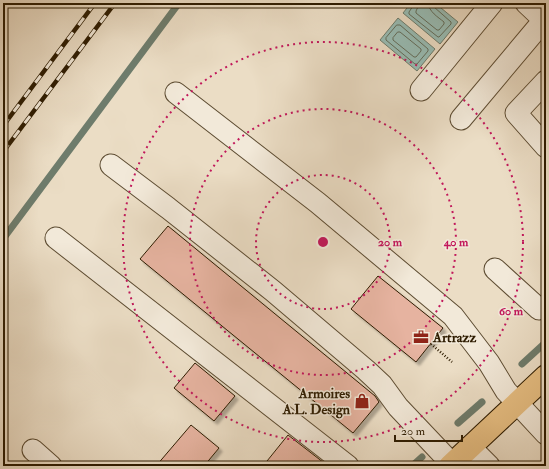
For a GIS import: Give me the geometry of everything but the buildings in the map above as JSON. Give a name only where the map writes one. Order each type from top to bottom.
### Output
[{"type":"main road","points":[[451,465],[546,376]]},
{"type":"street","points":[[421,90],[492,3]]},
{"type":"street","points":[[461,119],[545,20],[526,3]]},
{"type":"street","points":[[546,81],[516,113],[546,147]]},
{"type":"street","points":[[176,93],[318,203],[453,316],[489,363],[506,391],[546,434]]},
{"type":"street","points":[[111,165],[267,286],[366,370],[382,385],[398,407],[451,465]]},
{"type":"street","points":[[56,238],[348,466]]},
{"type":"street","points":[[495,269],[539,309]]},
{"type":"street","points":[[470,447],[489,466]]},
{"type":"street","points":[[33,450],[51,466]]},
{"type":"path","points":[[431,344],[452,362]]},
{"type":"water","points":[[411,3],[435,3],[458,22],[440,44],[403,13]]},
{"type":"water","points":[[398,18],[435,49],[417,71],[380,40]]},
{"type":"waterway","points":[[3,239],[179,3]]},
{"type":"waterway","points":[[522,364],[546,342]]},
{"type":"waterway","points":[[458,423],[482,402]]},
{"type":"waterway","points":[[412,466],[422,457]]},
{"type":"railway","points":[[3,126],[95,3]]},
{"type":"railway","points":[[3,152],[115,3]]},
{"type":"place","name":"Artrazz","points":[[421,337]]},
{"type":"place","name":"Armoires A.L. Design","points":[[362,401]]}]
